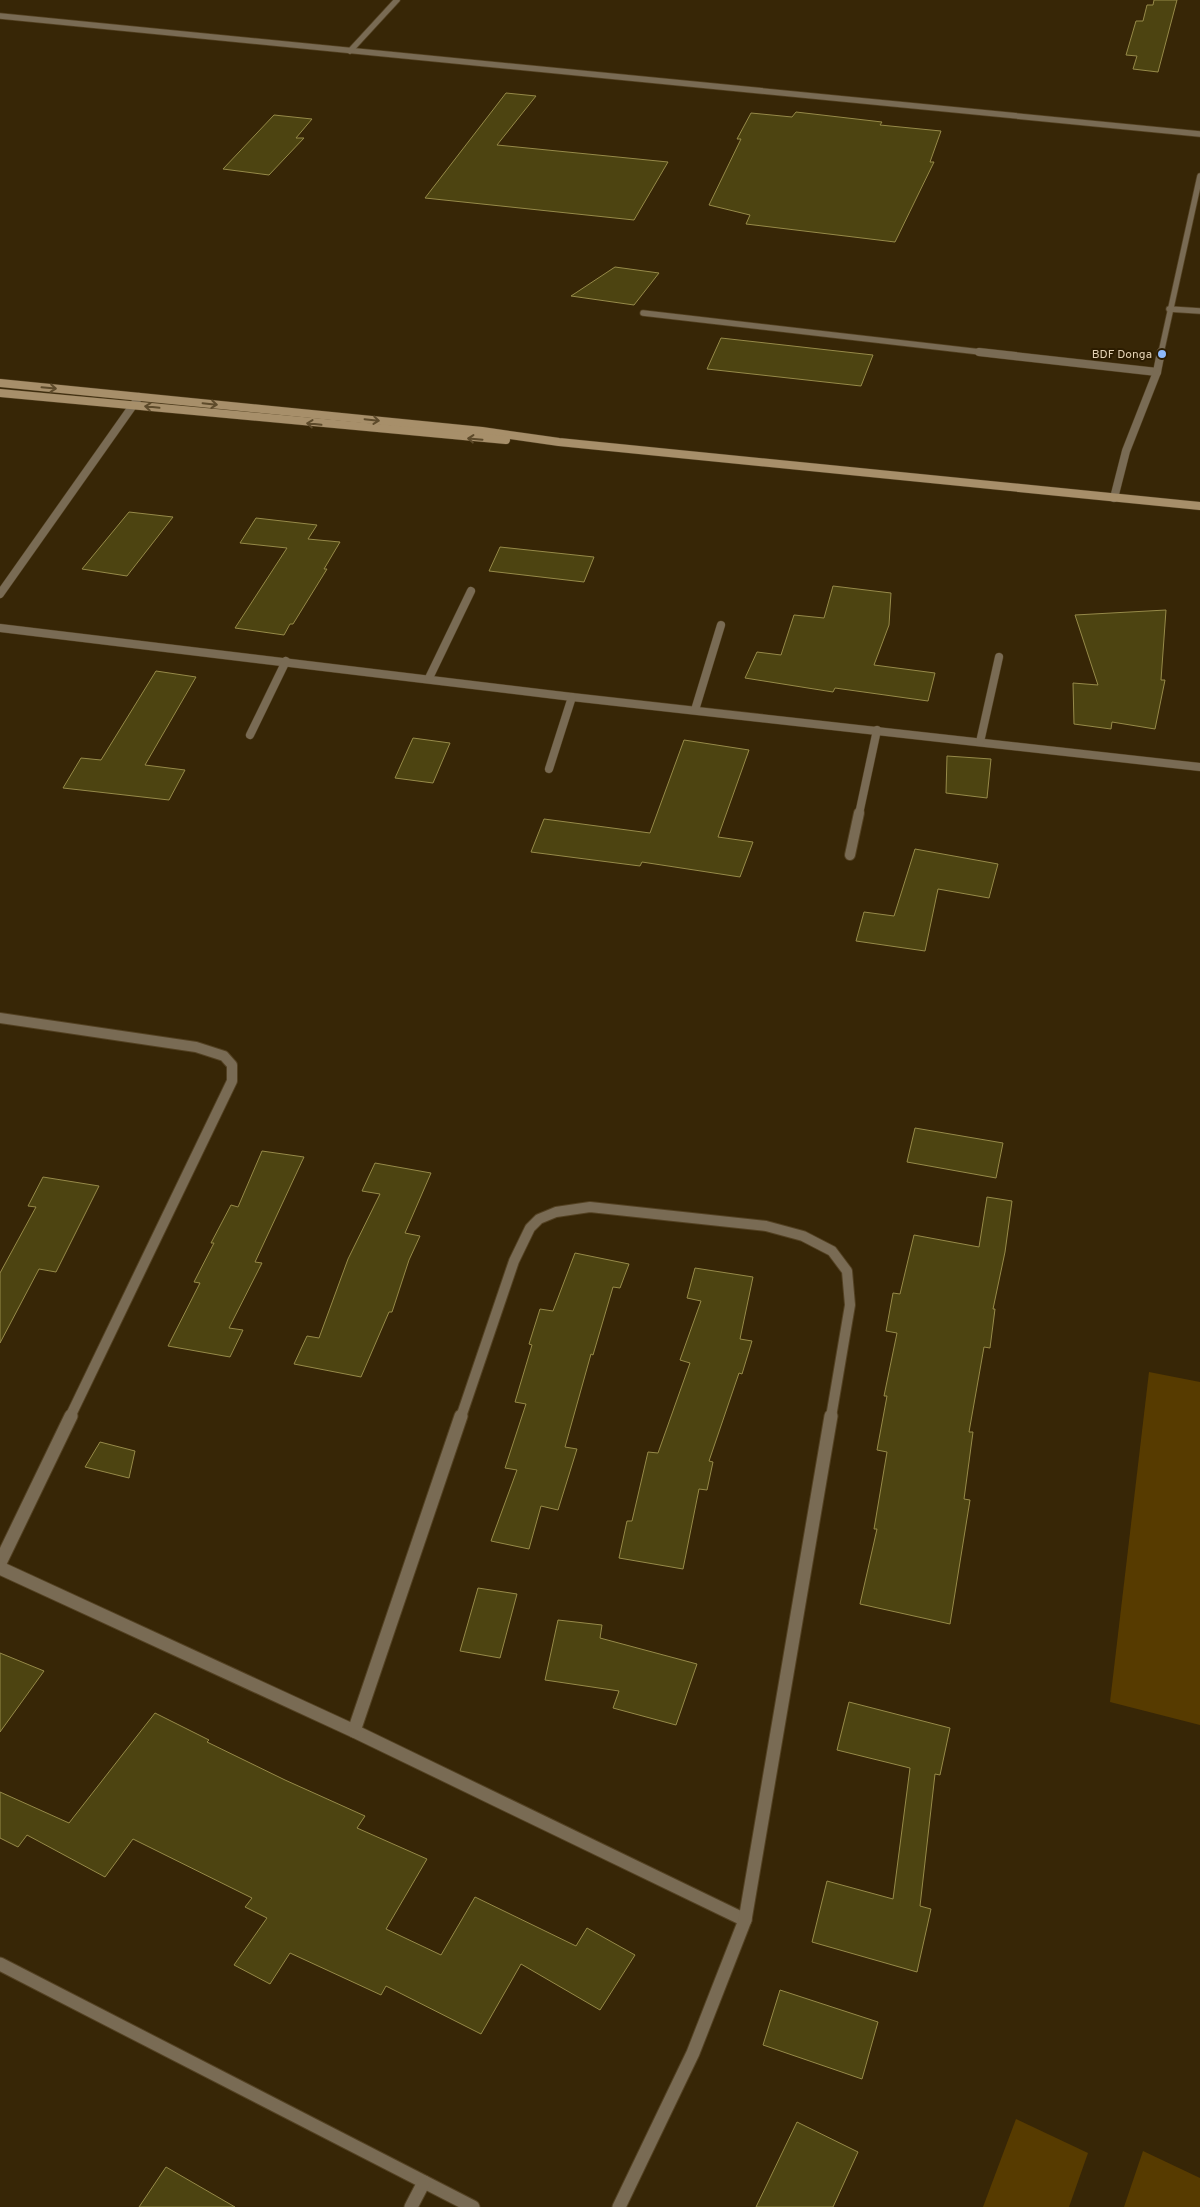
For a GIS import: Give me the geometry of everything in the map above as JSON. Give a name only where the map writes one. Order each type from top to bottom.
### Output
[{"type":"main road","points":[[0,384],[482,431],[559,442],[1200,506]]},
{"type":"main road","points":[[0,393],[485,440],[559,442]]},
{"type":"street","points":[[350,51],[398,0]]},
{"type":"street","points":[[0,16],[1200,134]]},
{"type":"street","points":[[1114,498],[1126,451],[1157,372],[1169,309],[1200,176]]},
{"type":"street","points":[[1169,309],[1200,312]]},
{"type":"street","points":[[642,313],[1157,372]]},
{"type":"street","points":[[0,594],[139,397]]},
{"type":"street","points":[[428,678],[471,591]]},
{"type":"street","points":[[694,710],[720,625]]},
{"type":"street","points":[[0,628],[428,678],[572,697],[1200,767]]},
{"type":"street","points":[[980,742],[999,657]]},
{"type":"street","points":[[250,735],[286,661]]},
{"type":"street","points":[[549,769],[572,697]]},
{"type":"street","points":[[850,855],[877,730]]},
{"type":"street","points":[[0,1018],[196,1046],[231,1060],[235,1073],[0,1562]]},
{"type":"street","points":[[354,1731],[514,1261],[530,1228],[539,1219],[556,1212],[590,1207],[766,1226],[803,1236],[832,1251],[848,1271],[850,1305],[744,1920],[693,2053],[619,2207]]},
{"type":"street","points":[[0,1568],[354,1731],[744,1920]]},
{"type":"street","points":[[0,1964],[473,2207]]},
{"type":"street","points":[[411,2207],[424,2182]]},
{"type":"shaded area","points":[[1149,1372],[1200,1382],[1200,1725],[1110,1702]]},
{"type":"shaded area","points":[[1016,2119],[1088,2153],[1069,2207],[983,2207]]},
{"type":"shaded area","points":[[1143,2151],[1200,2178],[1200,2207],[1124,2207]]},
{"type":"building","points":[[1154,0],[1177,0],[1158,72],[1133,69],[1137,56],[1126,55],[1136,21],[1143,21],[1147,5],[1153,5]]},
{"type":"building","points":[[506,93],[536,96],[497,145],[668,162],[634,220],[425,198]]},
{"type":"building","points":[[796,112],[882,122],[880,125],[941,131],[930,162],[934,162],[895,242],[746,224],[750,215],[709,205],[741,139],[737,139],[751,113],[792,117]]},
{"type":"building","points":[[274,115],[312,119],[296,138],[304,138],[269,175],[223,169]]},
{"type":"building","points":[[615,267],[659,273],[634,305],[571,296]]},
{"type":"building","points":[[721,338],[873,355],[861,386],[707,369]]},
{"type":"building","points":[[129,512],[173,517],[127,576],[82,569]]},
{"type":"building","points":[[256,518],[317,525],[308,539],[340,542],[324,569],[327,569],[293,624],[290,624],[284,635],[235,628],[287,548],[240,543]]},
{"type":"building","points":[[500,547],[594,557],[584,582],[489,571]]},
{"type":"building","points":[[833,586],[891,593],[889,625],[874,665],[935,673],[928,701],[835,688],[833,692],[745,678],[757,652],[781,655],[794,615],[824,618]]},
{"type":"building","points":[[1166,610],[1161,680],[1165,680],[1155,729],[1112,722],[1111,729],[1074,724],[1073,683],[1098,685],[1075,615]]},
{"type":"building","points":[[156,671],[196,677],[145,765],[185,770],[169,800],[63,788],[81,758],[101,760]]},
{"type":"building","points":[[413,738],[450,743],[433,783],[395,778]]},
{"type":"building","points":[[684,740],[749,750],[718,837],[753,842],[740,877],[642,862],[640,866],[531,852],[544,819],[650,833]]},
{"type":"building","points":[[947,756],[991,759],[987,798],[946,793]]},
{"type":"building","points":[[915,849],[998,864],[989,898],[938,889],[925,951],[856,941],[864,912],[894,916]]},
{"type":"building","points":[[915,1128],[1003,1143],[996,1178],[907,1162]]},
{"type":"building","points":[[262,1151],[304,1157],[255,1262],[262,1263],[229,1328],[243,1330],[230,1357],[168,1346],[200,1283],[194,1282],[214,1243],[211,1243],[231,1205],[238,1207]]},
{"type":"building","points":[[375,1163],[431,1173],[405,1233],[420,1236],[409,1260],[392,1312],[389,1312],[361,1377],[294,1364],[307,1336],[319,1338],[348,1259],[380,1194],[362,1191]]},
{"type":"building","points":[[43,1177],[99,1186],[56,1272],[39,1269],[0,1343],[0,1273],[36,1207],[28,1206]]},
{"type":"building","points":[[987,1197],[1012,1201],[1005,1252],[993,1309],[995,1309],[990,1348],[984,1347],[969,1432],[973,1432],[964,1499],[970,1500],[950,1624],[860,1604],[877,1529],[874,1529],[887,1452],[877,1450],[887,1396],[884,1396],[897,1333],[886,1331],[893,1293],[900,1294],[914,1235],[979,1247]]},
{"type":"building","points":[[575,1253],[629,1264],[620,1288],[613,1287],[593,1355],[591,1354],[565,1447],[577,1449],[558,1510],[541,1506],[529,1549],[491,1541],[517,1470],[505,1468],[526,1404],[515,1402],[532,1345],[529,1344],[540,1309],[553,1311]]},
{"type":"building","points":[[695,1268],[753,1277],[740,1339],[752,1341],[742,1374],[739,1373],[709,1461],[713,1462],[707,1490],[699,1489],[683,1569],[619,1558],[627,1521],[632,1521],[648,1452],[658,1453],[690,1363],[680,1360],[701,1301],[687,1298]]},
{"type":"building","points":[[100,1442],[135,1451],[129,1478],[85,1467]]},
{"type":"building","points":[[478,1588],[517,1594],[500,1658],[460,1651]]},
{"type":"building","points":[[558,1620],[602,1625],[600,1638],[697,1664],[676,1725],[613,1708],[619,1691],[545,1680]]},
{"type":"building","points":[[0,1653],[44,1671],[0,1732]]},
{"type":"building","points":[[849,1702],[950,1728],[940,1775],[935,1774],[920,1906],[931,1909],[917,1972],[812,1942],[827,1881],[893,1899],[910,1768],[837,1750]]},
{"type":"building","points":[[155,1713],[209,1740],[207,1742],[365,1816],[357,1828],[427,1859],[386,1929],[441,1955],[475,1897],[576,1946],[587,1928],[635,1955],[600,2010],[521,1964],[481,2034],[386,1986],[381,1995],[290,1953],[270,1984],[234,1965],[267,1918],[245,1907],[252,1898],[133,1839],[105,1877],[27,1835],[18,1847],[0,1838],[0,1792],[69,1823]]},
{"type":"building","points":[[780,1990],[878,2022],[862,2079],[763,2045]]},
{"type":"building","points":[[797,2122],[858,2152],[833,2207],[756,2207]]},
{"type":"building","points":[[166,2167],[235,2207],[139,2207]]},
{"type":"place","name":"BDF Donga","points":[[1162,354]]}]
